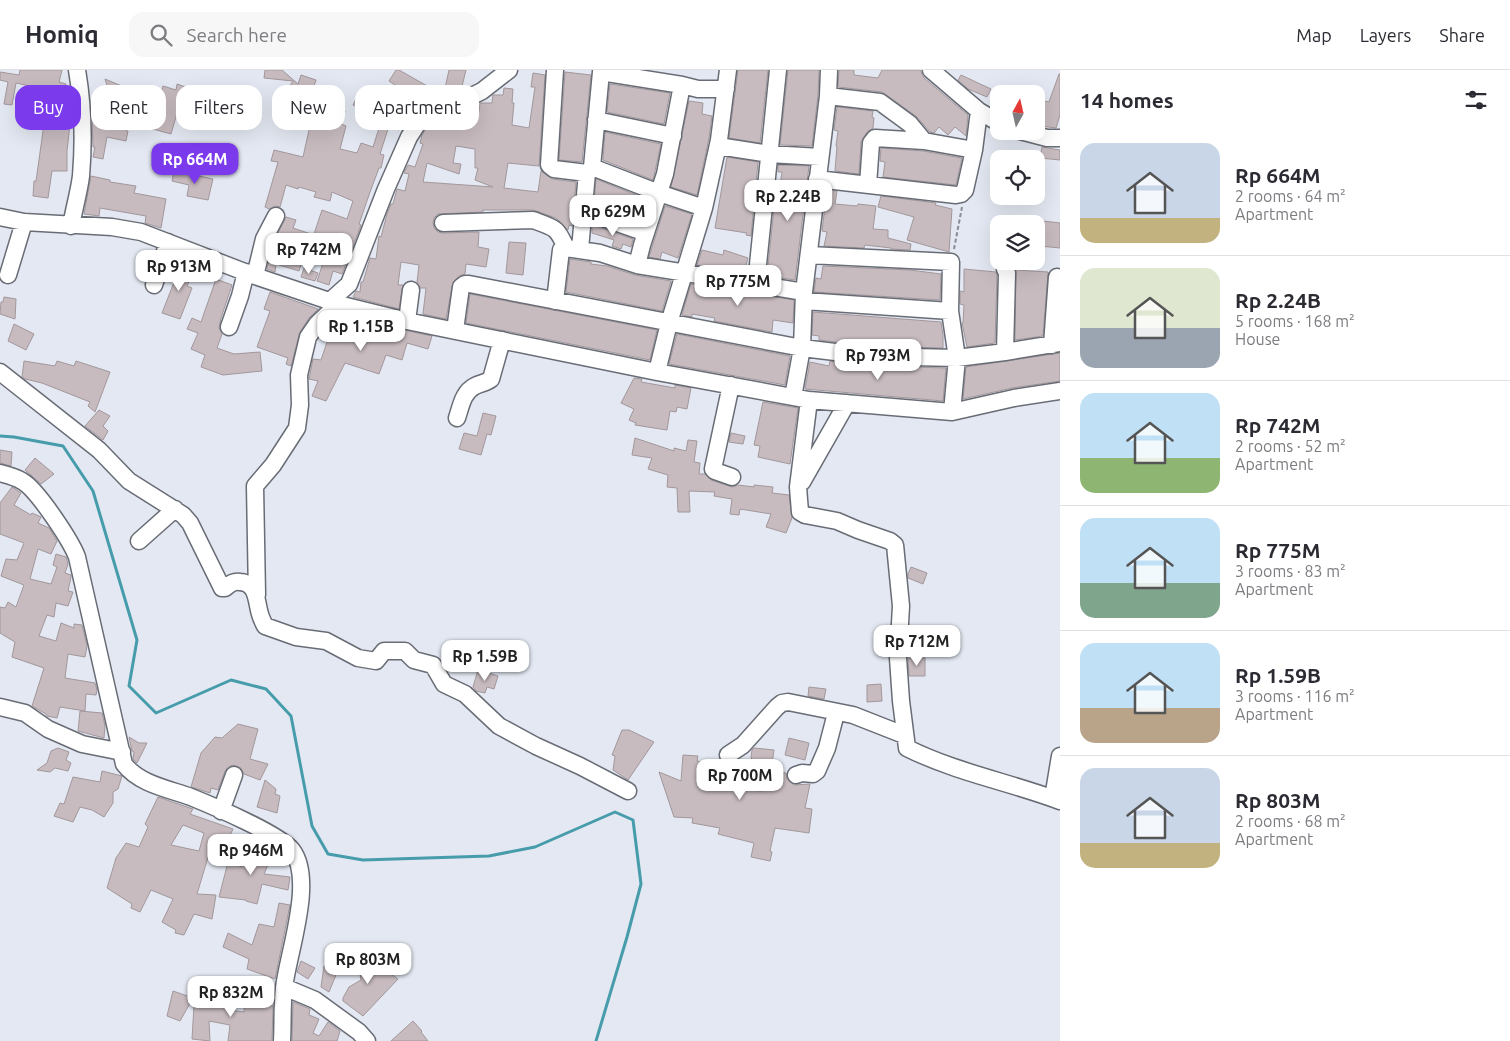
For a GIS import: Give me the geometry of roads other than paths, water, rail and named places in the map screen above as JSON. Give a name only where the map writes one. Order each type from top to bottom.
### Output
[{"type":"street","points":[[71,226],[80,177],[82,143],[83,108],[77,70]]},
{"type":"street","points":[[509,70],[482,91],[436,109],[418,123],[408,137],[349,284],[308,337],[299,375],[300,405],[297,428],[273,465],[255,486],[259,613],[265,626],[296,638],[326,641],[358,658],[376,660],[384,651],[405,651],[414,660],[433,665],[444,684],[465,694],[499,726],[628,791]]},
{"type":"street","points":[[555,70],[549,165],[554,169],[589,170],[704,208]]},
{"type":"street","points":[[657,372],[669,323],[704,208],[718,146],[728,70]]},
{"type":"street","points":[[756,284],[778,70]]},
{"type":"street","points":[[792,397],[802,348],[804,296],[828,96],[829,70]]},
{"type":"street","points":[[931,70],[979,111],[990,118]]},
{"type":"street","points":[[573,249],[583,212],[596,120],[596,71],[682,84],[698,89],[726,89]]},
{"type":"street","points":[[637,265],[665,174],[682,84]]},
{"type":"street","points":[[828,96],[880,102],[910,124],[924,141]]},
{"type":"street","points":[[817,179],[956,196],[961,194],[965,190],[974,150],[979,111]]},
{"type":"street","points":[[596,120],[673,136]]},
{"type":"street","points":[[1045,137],[1060,138]]},
{"type":"street","points":[[868,185],[871,142],[876,138],[924,141],[974,150]]},
{"type":"street","points":[[718,146],[769,154],[820,157]]},
{"type":"street","points":[[583,212],[646,233]]},
{"type":"street","points":[[229,327],[264,239],[276,216]]},
{"type":"street","points":[[0,217],[21,231],[71,226],[112,227],[141,232],[250,274],[333,303],[407,321],[657,372],[809,400],[952,412],[1014,398],[1060,391]]},
{"type":"street","points":[[443,223],[533,220],[558,231],[573,249]]},
{"type":"street","points":[[8,275],[21,231]]},
{"type":"street","points":[[154,285],[168,242]]},
{"type":"street","points":[[556,301],[561,250],[573,249],[600,252],[637,265],[756,284],[804,296],[950,311]]},
{"type":"street","points":[[809,255],[952,262],[950,311],[957,358],[952,412]]},
{"type":"street","points":[[1005,352],[1007,273],[1006,270]]},
{"type":"street","points":[[455,330],[461,287],[464,284],[802,348],[868,356],[957,358],[1056,344],[1057,277]]},
{"type":"street","points":[[407,321],[411,290]]},
{"type":"street","points":[[457,418],[465,395],[476,386],[486,383],[491,379],[502,340]]},
{"type":"street","points":[[0,372],[99,450],[129,481],[183,514],[190,523],[222,588],[226,588],[232,582],[242,582],[250,585],[257,595]]},
{"type":"street","points":[[731,385],[713,469],[715,472],[732,477]]},
{"type":"street","points":[[809,400],[798,487],[800,512],[805,515],[837,521],[890,541],[895,545],[901,606],[898,658],[904,735],[907,749],[950,767],[1023,787],[1056,799],[1060,756]]},
{"type":"street","points":[[798,487],[846,404]]},
{"type":"street","points":[[0,473],[23,481],[35,493],[73,546],[124,764],[134,775],[266,832],[291,849],[297,860],[300,873],[300,908],[284,987],[282,1041]]},
{"type":"street","points":[[139,541],[175,509]]},
{"type":"street","points":[[728,755],[743,745],[782,703],[792,702],[836,713],[853,715],[904,735]]},
{"type":"street","points":[[0,707],[25,713],[48,729],[82,744],[122,752]]},
{"type":"street","points":[[796,775],[802,773],[813,774],[817,771],[827,748],[836,713]]},
{"type":"street","points":[[221,811],[234,775]]},
{"type":"street","points":[[284,987],[315,1000],[359,1032],[366,1041]]},
{"type":"waterway","points":[[0,436],[63,446],[93,491],[137,640],[129,686],[156,713],[231,680],[266,689],[291,716],[312,826],[328,854],[363,860],[489,856],[535,847],[615,812],[633,820],[641,884],[596,1041]]}]
